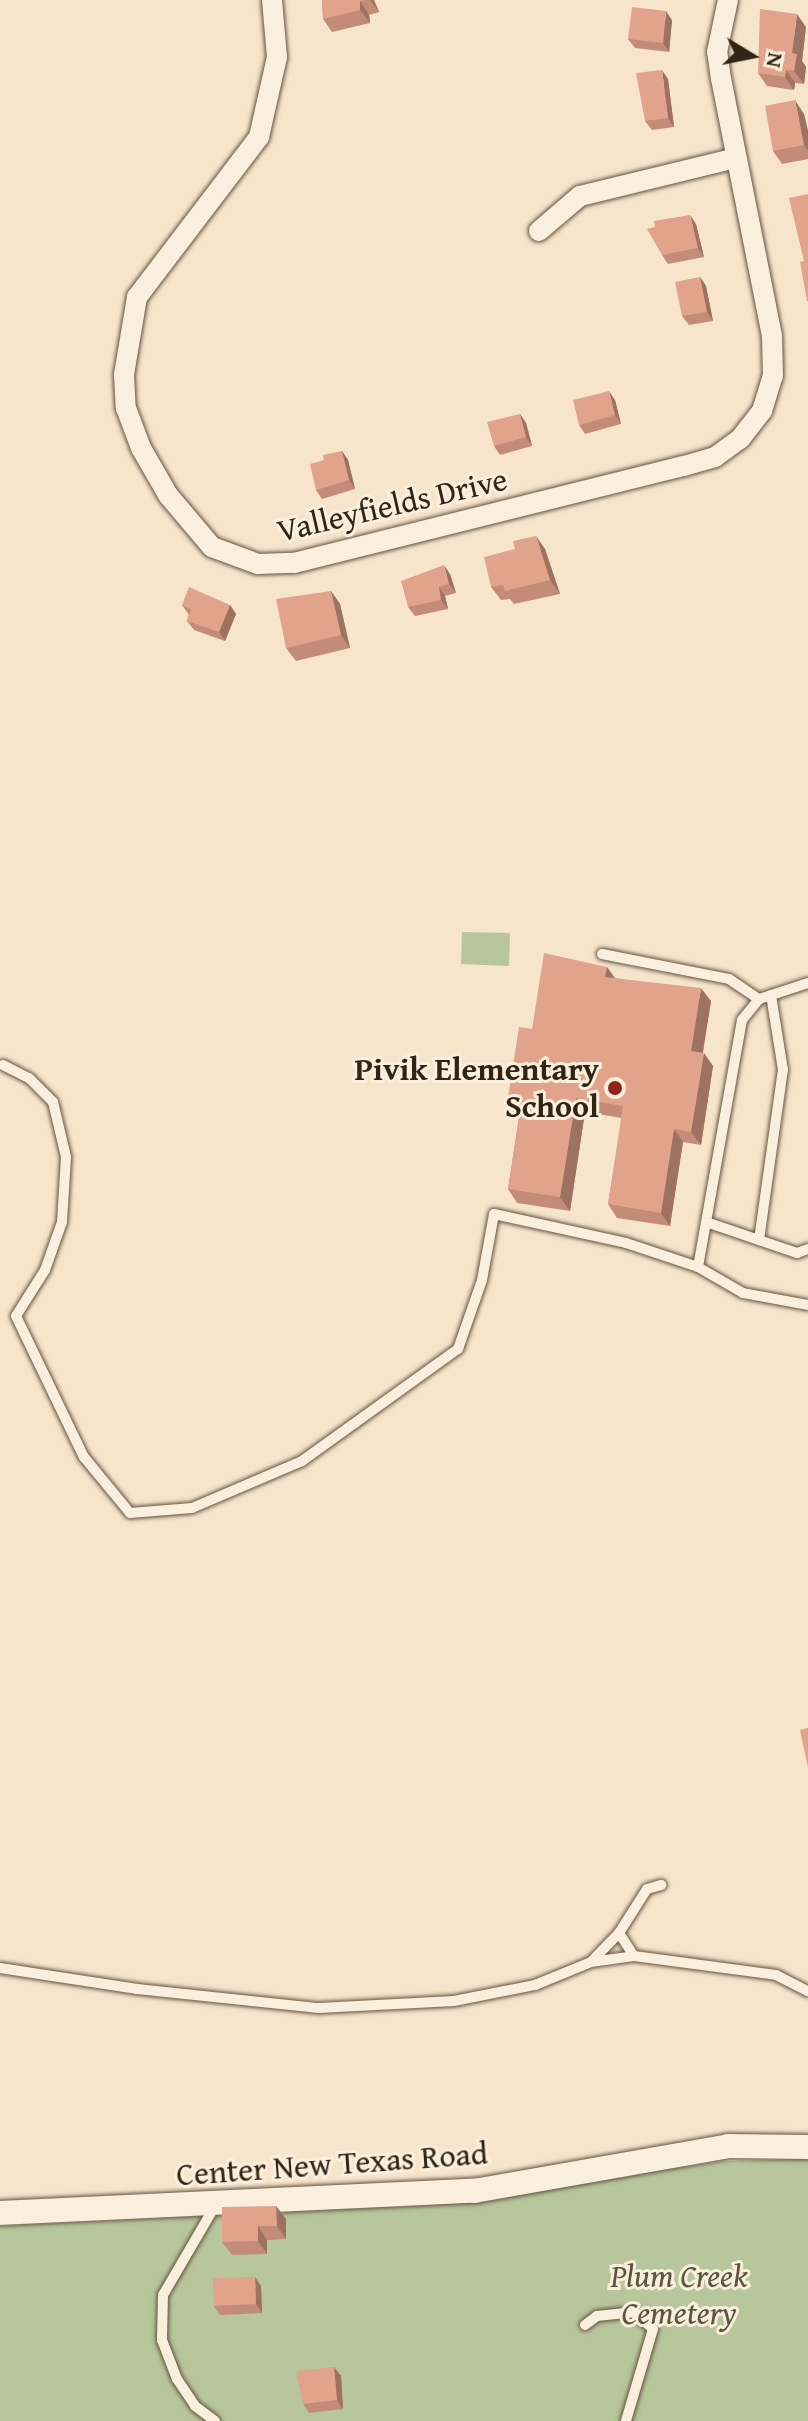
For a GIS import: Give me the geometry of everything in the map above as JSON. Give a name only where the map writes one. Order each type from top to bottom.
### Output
[{"type":"street","name":"Valleyfields Drive","points":[[272,0],[277,57],[259,137],[137,297],[124,375],[126,408],[141,448],[168,495],[212,547],[258,564],[294,563],[684,466],[715,457],[740,439],[762,411],[773,376],[772,336],[717,52],[728,0]]},
{"type":"street","points":[[539,231],[580,196],[736,158]]},
{"type":"street","name":"Center New Texas Road","points":[[0,2213],[474,2191],[728,2146],[808,2147]]},
{"type":"lane","points":[[602,954],[729,979],[759,999]]},
{"type":"lane","points":[[698,1267],[709,1223],[742,1020],[759,999],[808,983]]},
{"type":"lane","points":[[759,1240],[783,1070],[771,995]]},
{"type":"lane","points":[[3,1065],[29,1078],[53,1102],[66,1157],[62,1222],[45,1270],[16,1316],[84,1457],[130,1513],[192,1508],[302,1461],[458,1349],[482,1280],[494,1214],[626,1243],[698,1267],[743,1293],[808,1305]]},
{"type":"lane","points":[[709,1223],[797,1253],[808,1249]]},
{"type":"lane","points":[[591,1962],[619,1933],[647,1889],[661,1885]]},
{"type":"lane","points":[[619,1933],[634,1956]]},
{"type":"lane","points":[[0,1968],[137,1989],[319,2008],[454,2001],[535,1985],[591,1962],[634,1956],[776,1975],[808,1991]]},
{"type":"lane","points":[[215,2421],[195,2406],[177,2379],[162,2340],[163,2295],[216,2205]]},
{"type":"lane","points":[[585,2325],[597,2316],[633,2312],[653,2329],[626,2421]]},
{"type":"green space","points":[[462,932],[510,933],[509,966],[461,964]]},
{"type":"green space","name":"Plum Creek Cemetery","points":[[808,2159],[808,2421],[0,2421],[0,2226],[433,2205],[722,2161]]},
{"type":"building","points":[[322,0],[365,0],[360,1],[360,10],[323,19]]},
{"type":"building","points":[[632,7],[666,11],[663,43],[628,39]]},
{"type":"building","points":[[760,9],[797,14],[792,53],[797,54],[794,71],[786,70],[785,77],[758,73]]},
{"type":"building","points":[[662,70],[668,118],[645,121],[636,73]]},
{"type":"building","points":[[795,100],[804,145],[773,151],[765,106]]},
{"type":"building","points":[[808,194],[807,301],[800,262],[804,261],[789,198]]},
{"type":"building","points":[[690,215],[698,248],[662,255],[647,229],[655,227],[654,221]]},
{"type":"building","points":[[700,277],[707,312],[682,316],[675,282]]},
{"type":"building","points":[[609,391],[615,415],[579,425],[573,400]]},
{"type":"building","points":[[520,414],[526,437],[494,446],[487,422]]},
{"type":"building","points":[[342,451],[349,480],[316,490],[310,464],[324,460],[323,455]]},
{"type":"building","points":[[536,536],[550,580],[505,591],[503,585],[491,587],[484,557],[515,549],[513,541]]},
{"type":"building","points":[[444,565],[449,584],[439,587],[441,600],[408,607],[401,581]]},
{"type":"building","points":[[189,587],[230,605],[219,632],[187,621],[191,609],[182,605]]},
{"type":"building","points":[[331,591],[341,635],[286,648],[276,599]]},
{"type":"building","name":"Pivik Elementary School","points":[[544,953],[607,967],[605,977],[701,988],[691,1051],[704,1053],[691,1132],[674,1129],[661,1213],[608,1204],[623,1106],[576,1098],[560,1197],[508,1189],[521,1106],[507,1104],[519,1027],[532,1029]]},
{"type":"building","points":[[808,1728],[808,1768],[800,1730]]},
{"type":"building","points":[[276,2206],[277,2226],[258,2226],[258,2241],[222,2242],[222,2207]]},
{"type":"building","points":[[255,2277],[256,2304],[214,2306],[213,2278]]},
{"type":"building","points":[[334,2367],[337,2400],[303,2404],[296,2371]]},
{"type":"place","name":"Pivik Elementary School","points":[[615,1088]]}]
